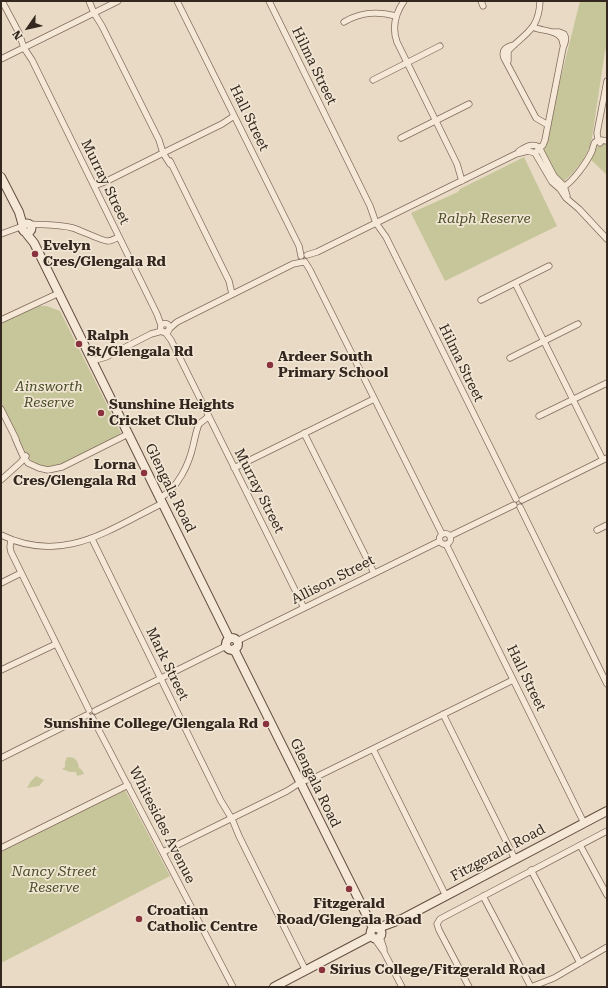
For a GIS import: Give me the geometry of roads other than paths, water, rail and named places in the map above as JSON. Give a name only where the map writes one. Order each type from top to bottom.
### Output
[{"type":"street","name":"Murray Street","points":[[2,1],[304,608]]},
{"type":"street","points":[[90,1],[235,293]]},
{"type":"street","points":[[1,59],[118,1]]},
{"type":"street","name":"Hall Street","points":[[177,1],[442,534]]},
{"type":"street","name":"Hilma Street","points":[[269,1],[516,499]]},
{"type":"street","points":[[404,1],[396,16],[394,31],[396,39],[464,180]]},
{"type":"street","points":[[540,1],[538,15],[534,24],[524,37],[514,45],[506,47],[503,53],[504,58],[508,63],[533,113],[538,120],[548,122]]},
{"type":"street","points":[[344,22],[357,16],[369,13],[382,13],[396,16]]},
{"type":"street","points":[[534,24],[545,30],[553,32],[562,39],[563,48],[546,133],[538,149],[552,182],[562,187]]},
{"type":"street","points":[[373,80],[440,46]]},
{"type":"street","points":[[562,187],[575,175],[600,141],[599,126],[607,82]]},
{"type":"street","points":[[401,138],[470,104]]},
{"type":"street","points":[[95,187],[235,118]]},
{"type":"street","points":[[600,141],[607,142]]},
{"type":"street","points":[[93,363],[516,154],[538,149]]},
{"type":"street","name":"Glengala Road","points":[[1,177],[376,934]]},
{"type":"street","points":[[562,187],[564,196],[607,239]]},
{"type":"street","points":[[1,234],[11,230],[42,224],[55,224],[87,232],[105,241],[110,241],[119,237]]},
{"type":"street","points":[[481,300],[549,266]]},
{"type":"street","points":[[450,536],[514,505],[514,501],[516,499],[519,498],[522,500],[605,459],[573,400],[515,283]]},
{"type":"street","points":[[1,320],[59,293]]},
{"type":"street","points":[[510,358],[578,324]]},
{"type":"street","points":[[539,416],[607,383]]},
{"type":"street","points":[[234,468],[374,399]]},
{"type":"street","points":[[1,409],[25,457],[39,468],[48,470],[59,468],[128,434]]},
{"type":"street","points":[[1,536],[29,545],[57,547],[73,545],[92,539],[161,500],[168,493],[182,474],[192,449],[198,426],[209,419]]},
{"type":"street","points":[[304,433],[374,573]]},
{"type":"street","points":[[1,480],[25,457]]},
{"type":"street","points":[[520,507],[523,504],[522,500]]},
{"type":"street","points":[[514,505],[516,508],[520,507]]},
{"type":"street","points":[[520,507],[607,684]]},
{"type":"street","points":[[597,530],[607,526]]},
{"type":"street","points":[[445,533],[450,536],[450,542],[442,544],[440,538],[442,534],[445,533]]},
{"type":"street","name":"Mark Street","points":[[92,539],[306,971]]},
{"type":"street","name":"Whitesides Avenue","points":[[11,540],[11,552],[56,644],[233,987]]},
{"type":"street","name":"Allison Street","points":[[1,758],[440,541]]},
{"type":"street","name":"Hall Street","points":[[446,544],[584,823]]},
{"type":"street","points":[[1,583],[21,573]]},
{"type":"street","points":[[1,670],[56,644]]},
{"type":"street","points":[[163,852],[513,680]]},
{"type":"street","points":[[443,714],[515,859]]},
{"type":"street","points":[[373,749],[446,896]]},
{"type":"street","points":[[1,848],[128,785]]},
{"type":"street","name":"Fitzgerald Road","points":[[274,987],[607,811]]},
{"type":"street","points":[[468,987],[441,935],[437,924],[445,916],[607,831]]},
{"type":"street","points":[[580,845],[607,895]]},
{"type":"street","points":[[531,870],[580,963]]},
{"type":"street","points":[[483,896],[531,987],[549,980],[607,947]]},
{"type":"street","points":[[376,934],[402,987]]},
{"type":"place","name":"Evelyn Cres/Glengala Rd","points":[[35,254]]},
{"type":"place","name":"Ralph St/Glengala Rd","points":[[79,344]]},
{"type":"place","name":"Ardeer South Primary School","points":[[270,365]]},
{"type":"place","name":"Sunshine Heights Cricket Club","points":[[101,413]]},
{"type":"place","name":"Lorna Cres/Glengala Rd","points":[[144,473]]},
{"type":"place","name":"Sunshine College/Glengala Rd","points":[[266,724]]},
{"type":"place","name":"Fitzgerald Road/Glengala Road","points":[[349,889]]},
{"type":"place","name":"Croatian Catholic Centre","points":[[139,919]]},
{"type":"place","name":"Sirius College/Fitzgerald Road","points":[[322,970]]},
{"type":"park label","name":"Ralph Reserve","points":[[484,219]]},
{"type":"park label","name":"Ainsworth Reserve","points":[[49,396]]},
{"type":"park label","name":"Nancy Street Reserve","points":[[54,880]]}]
